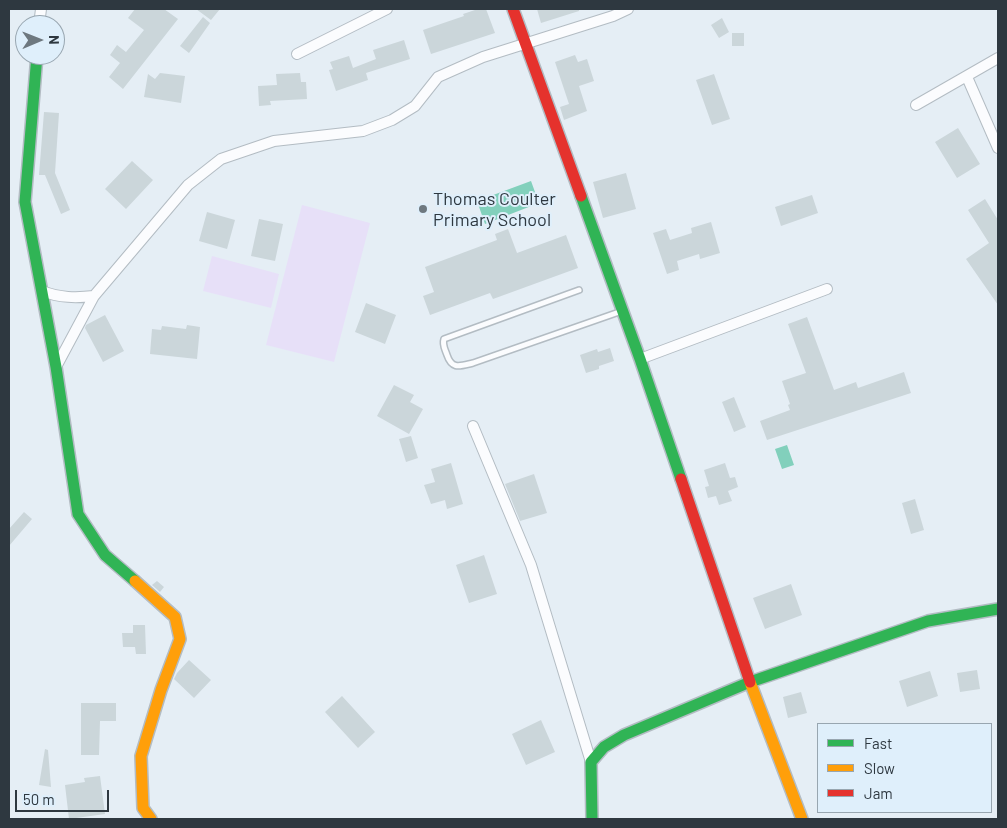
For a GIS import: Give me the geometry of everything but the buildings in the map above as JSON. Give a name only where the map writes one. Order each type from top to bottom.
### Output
[{"type":"street","points":[[297,54],[387,9]]},
{"type":"street","points":[[513,9],[640,359],[750,682],[802,819]]},
{"type":"street","points":[[56,367],[94,296],[188,185],[221,159],[274,141],[363,131],[392,120],[415,106],[438,77],[483,57],[613,16],[628,9]]},
{"type":"street","points":[[916,105],[998,58]]},
{"type":"street","points":[[36,65],[25,202],[56,367],[78,514],[105,555],[175,617],[180,639],[161,690],[141,756],[143,808],[151,819]]},
{"type":"street","points":[[967,77],[998,148]]},
{"type":"street","points":[[640,359],[827,289]]},
{"type":"street","points":[[42,291],[52,295],[75,298],[94,296]]},
{"type":"street","points":[[473,426],[531,565],[591,762],[592,819]]},
{"type":"street","points":[[591,762],[604,747],[624,735],[750,682],[928,621],[998,609]]},
{"type":"lane","points":[[579,290],[444,340],[443,344],[450,362],[453,365],[459,366],[473,363],[623,311]]},
{"type":"shaded area","points":[[531,181],[539,203],[485,224],[477,201]]},
{"type":"shaded area","points":[[302,205],[370,223],[334,362],[266,345]]},
{"type":"shaded area","points":[[212,256],[279,274],[271,308],[203,291]]},
{"type":"shaded area","points":[[787,445],[794,465],[782,469],[775,449]]},
{"type":"traffic: fast","points":[[36,65],[25,202],[56,367],[78,514],[105,555],[135,581]]},
{"type":"traffic: fast","points":[[581,196],[681,479]]},
{"type":"traffic: fast","points":[[592,819],[591,762],[604,747],[624,735],[750,682],[928,621],[998,609]]},
{"type":"traffic: slow","points":[[135,581],[175,617],[180,639],[161,690],[141,756],[143,808],[151,819]]},
{"type":"traffic: slow","points":[[750,682],[802,819]]},
{"type":"traffic: jam","points":[[513,9],[581,196]]},
{"type":"traffic: jam","points":[[681,479],[750,682]]},
{"type":"place","name":"Thomas Coulter Primary School","points":[[423,209]]}]
